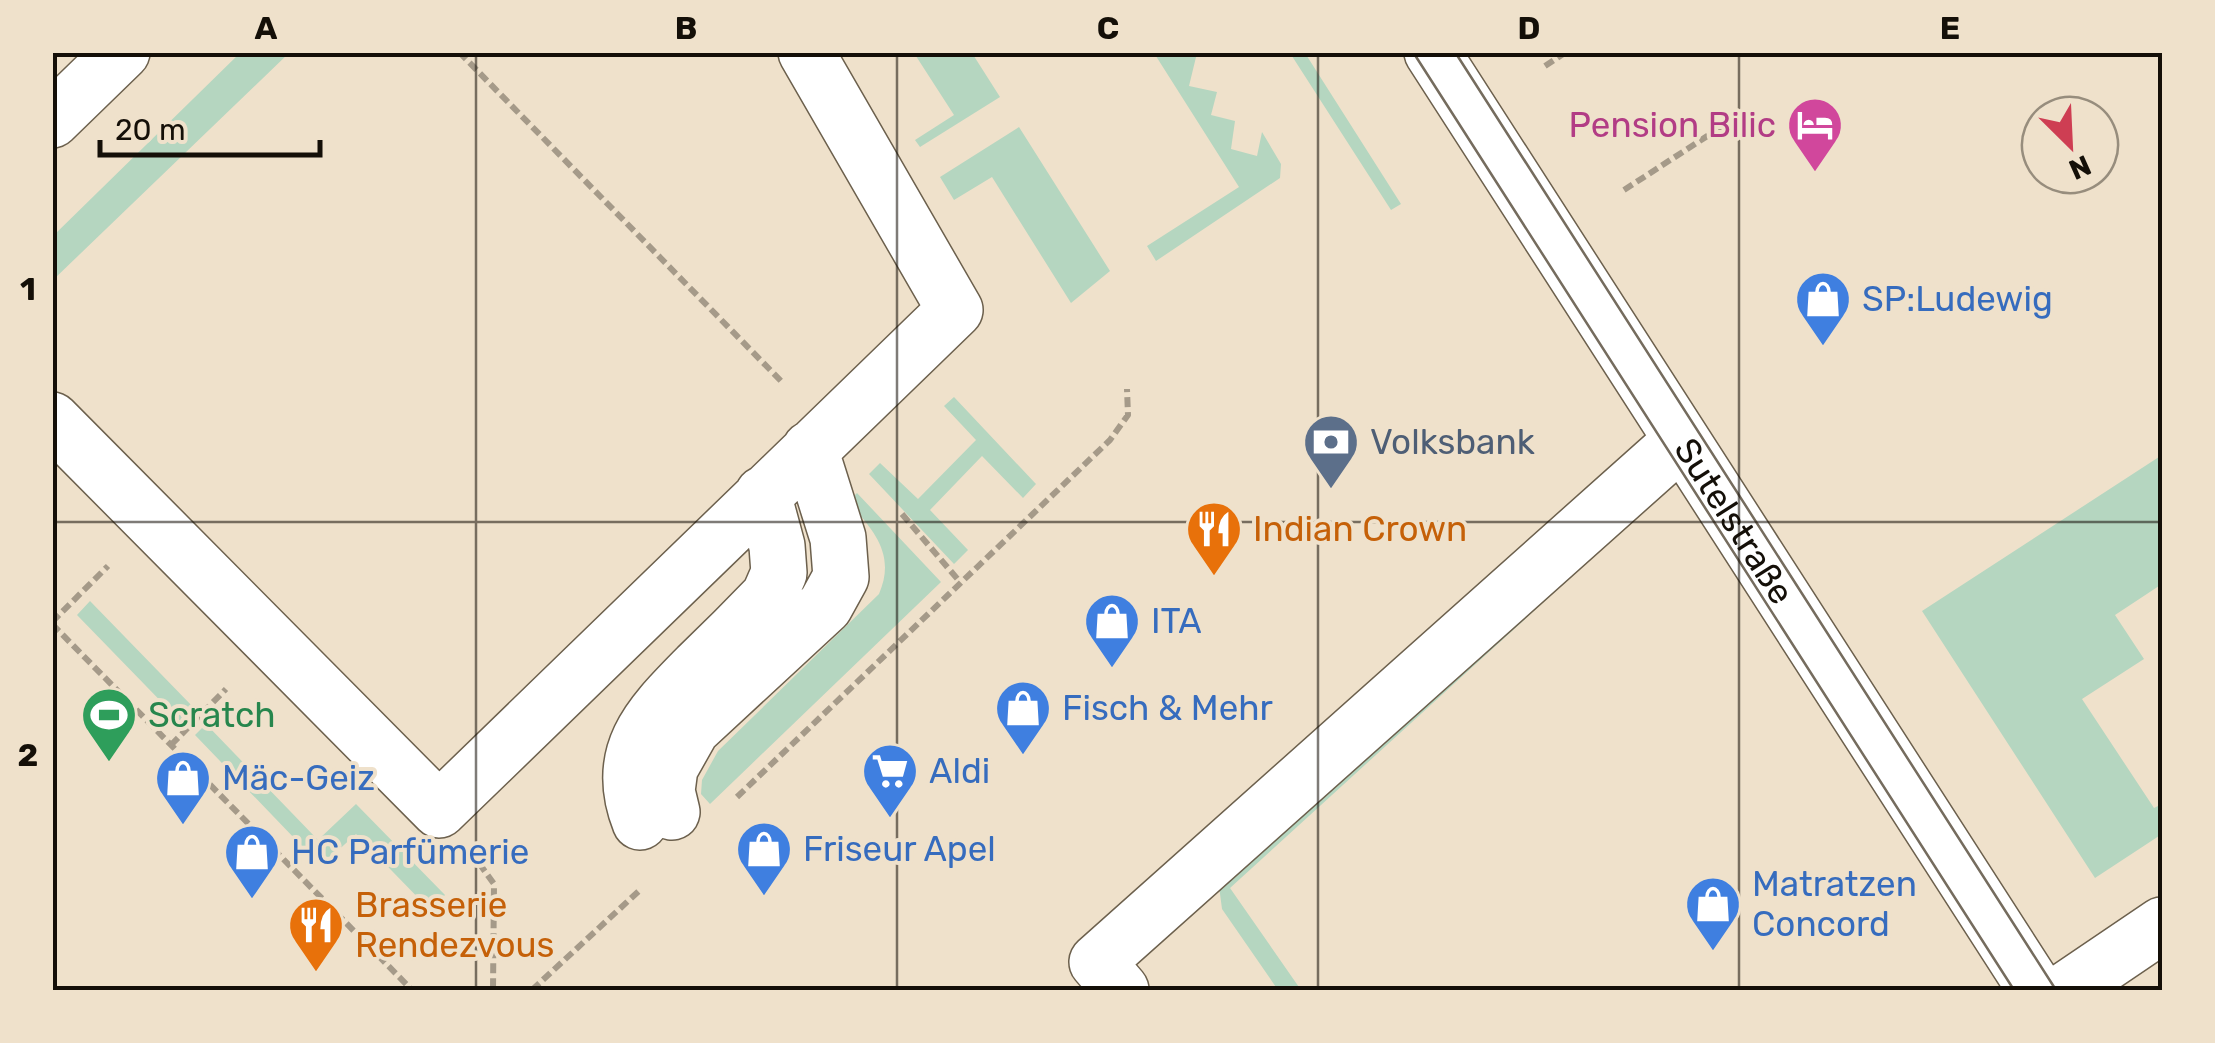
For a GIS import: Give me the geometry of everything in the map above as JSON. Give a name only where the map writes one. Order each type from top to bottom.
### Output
[{"type":"main road","points":[[54,117],[122,52]]},
{"type":"main road","points":[[52,420],[439,810],[955,310],[806,52]]},
{"type":"main road","name":"Sutelstraße","points":[[1432,52],[2036,990]]},
{"type":"main road","points":[[674,834],[667,791],[670,768],[692,729],[825,606],[841,577],[820,440]]},
{"type":"main road","points":[[1121,990],[1097,962],[1681,441]]},
{"type":"main road","points":[[674,834],[634,806],[631,779],[637,743],[652,714],[770,596],[780,572],[764,494]]},
{"type":"main road","points":[[2066,990],[2162,924]]},
{"type":"path","points":[[459,52],[820,440]]},
{"type":"path","points":[[1545,66],[1566,52]]},
{"type":"path","points":[[1624,190],[1749,109]]},
{"type":"path","points":[[532,990],[674,834],[960,582],[1110,440],[1128,414],[1127,389]]},
{"type":"path","points":[[895,506],[960,582]]},
{"type":"path","points":[[52,624],[412,990]]},
{"type":"path","points":[[171,745],[273,642]]},
{"type":"path","points":[[439,810],[494,884],[492,990]]},
{"type":"green space","points":[[240,53],[289,53],[53,280],[53,236]]},
{"type":"green space","points":[[914,53],[972,53],[1000,97],[920,147],[915,140],[954,115]]},
{"type":"green space","points":[[1154,53],[1197,53],[1189,86],[1217,92],[1211,115],[1235,121],[1231,149],[1257,156],[1262,132],[1281,164],[1280,178],[1156,261],[1147,246],[1239,187]]},
{"type":"green space","points":[[1290,53],[1305,53],[1401,204],[1391,210]]},
{"type":"green space","points":[[1019,127],[1110,271],[1071,303],[992,177],[954,200],[940,177]]},
{"type":"green space","points":[[954,397],[1036,484],[1023,498],[982,456],[930,510],[968,550],[954,564],[869,474],[880,463],[918,499],[976,440],[944,406]]},
{"type":"green space","points":[[2162,455],[2162,584],[2115,615],[2144,659],[2082,699],[2154,808],[2162,804],[2162,834],[2095,878],[1922,611]]},
{"type":"green space","points":[[857,493],[941,582],[710,804],[701,794],[702,780],[718,751],[879,594],[884,580],[884,555],[874,533],[848,502]]},
{"type":"green space","points":[[1615,537],[1230,888],[1301,990],[1278,990],[1222,909],[1219,886]]},
{"type":"green space","points":[[90,601],[194,708],[180,721],[77,615]]},
{"type":"green space","points":[[206,724],[318,840],[356,804],[445,895],[430,910],[356,834],[321,866],[195,735]]},
{"type":"tram line","points":[[1413,52],[2014,990]]},
{"type":"tram line","points":[[1455,52],[2056,990]]},
{"type":"place","name":"Pension Bilic","points":[[1815,174]]},
{"type":"place","name":"SP:Ludewig","points":[[1823,348]]},
{"type":"place","name":"Volksbank","points":[[1331,491]]},
{"type":"place","name":"Indian Crown","points":[[1214,578]]},
{"type":"place","name":"ITA","points":[[1112,670]]},
{"type":"place","name":"Fisch & Mehr","points":[[1023,757]]},
{"type":"place","name":"Scratch","points":[[109,764]]},
{"type":"place","name":"Aldi","points":[[890,820]]},
{"type":"place","name":"Mäc-Geiz","points":[[183,827]]},
{"type":"place","name":"Friseur Apel","points":[[764,898]]},
{"type":"place","name":"HC Parfümerie","points":[[252,901]]},
{"type":"place","name":"Matratzen Concord","points":[[1713,953]]},
{"type":"place","name":"Brasserie Rendezvous","points":[[316,974]]}]
